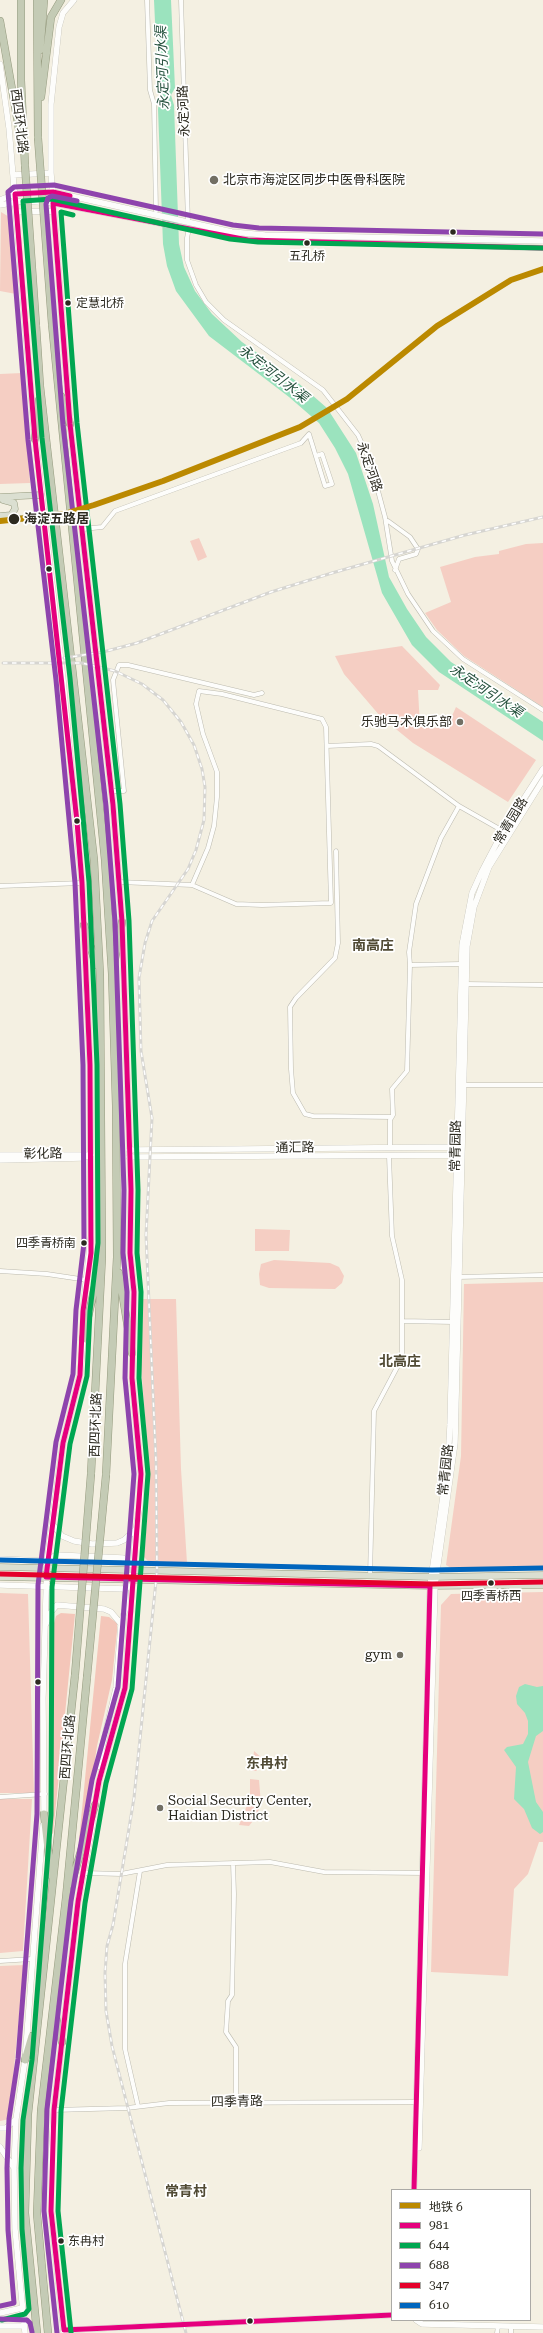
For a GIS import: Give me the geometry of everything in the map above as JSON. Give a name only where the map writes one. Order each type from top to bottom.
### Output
[{"type":"highway","points":[[15,0],[21,28]]},
{"type":"highway","points":[[20,0],[24,150]]},
{"type":"highway","points":[[37,0],[38,125]]},
{"type":"highway","points":[[37,69],[42,36],[44,0]]},
{"type":"highway","points":[[38,125],[51,17],[61,0]]},
{"type":"highway","points":[[0,20],[24,150]]},
{"type":"highway","name":"西四环北路","points":[[38,125],[56,382],[105,860],[112,974],[116,1106],[117,1257],[106,1475],[66,1898],[41,2111],[37,2214],[48,2333]]},
{"type":"highway","name":"西四环北路","points":[[24,150],[40,386],[94,860],[100,975],[102,1257],[91,1474],[74,1675],[25,2153],[26,2213],[37,2333]]},
{"type":"highway","points":[[56,382],[70,424]]},
{"type":"highway","points":[[35,439],[40,386]]},
{"type":"highway","points":[[112,974],[122,922]]},
{"type":"highway","points":[[84,925],[100,975]]},
{"type":"highway","points":[[83,1339],[94,1284],[102,1257]]},
{"type":"highway","points":[[117,1257],[132,1353]]},
{"type":"highway","points":[[66,1898],[95,1805]]},
{"type":"highway","points":[[44,1814],[53,1890]]},
{"type":"highway","points":[[53,2004],[62,2042]]},
{"type":"highway","points":[[25,2060],[38,2018]]},
{"type":"main road","points":[[0,498],[41,495]]},
{"type":"main road","points":[[0,498],[14,503],[15,509],[11,515],[0,516]]},
{"type":"main road","points":[[0,519],[44,518]]},
{"type":"main road","points":[[0,1567],[434,1577],[543,1575]]},
{"type":"main road","points":[[0,1576],[433,1586],[543,1585]]},
{"type":"street","points":[[74,0],[63,13],[59,27],[51,104],[53,203],[70,424],[83,529],[111,791],[122,922],[129,1150],[130,1253],[134,1299],[132,1378],[141,1474],[140,1505],[136,1530],[133,1571],[134,1578],[128,1634],[125,1688],[99,1781]]},
{"type":"street","points":[[146,0],[150,90],[154,104],[158,217]]},
{"type":"street","name":"永定河路","points":[[181,0],[187,260],[196,285],[206,302],[224,320],[317,386],[328,396],[358,435],[370,461],[385,517],[389,552],[395,570],[408,594],[433,631],[463,659],[543,710]]},
{"type":"street","name":"西四环北路","points":[[0,64],[16,202],[35,439],[63,679],[82,883],[91,1155],[91,1243],[88,1280],[83,1311],[83,1339],[80,1375],[63,1443],[45,1586],[43,1698],[44,1814],[25,2060],[16,2119],[14,2168],[15,2229],[24,2326]]},
{"type":"street","points":[[13,175],[52,172]]},
{"type":"street","points":[[0,200],[15,194],[53,192],[255,240],[543,248]]},
{"type":"street","points":[[0,205],[16,202],[53,203],[158,217]]},
{"type":"street","points":[[16,212],[54,211]]},
{"type":"street","points":[[187,225],[232,232],[278,236],[543,241]]},
{"type":"street","points":[[83,529],[102,527],[115,511],[301,444],[309,434],[325,486],[332,484],[322,454],[316,456]]},
{"type":"street","points":[[385,517],[389,524],[410,537],[418,549],[416,554],[399,559],[395,570]]},
{"type":"street","points":[[111,791],[124,790],[113,680],[119,666],[128,665],[254,695],[262,692]]},
{"type":"street","points":[[119,882],[192,885],[236,904],[262,905],[331,903],[327,746],[326,727],[322,719],[222,694],[199,691],[196,704],[203,734],[217,772],[217,797],[214,826],[208,848],[192,885]]},
{"type":"street","points":[[327,746],[371,744],[378,746],[459,806],[503,831]]},
{"type":"street","name":"常青园路","points":[[460,1085],[461,964],[466,923],[472,893],[503,831],[543,769]]},
{"type":"street","name":"常青园路","points":[[434,1577],[454,1458],[458,1277],[458,1147],[465,984],[470,924],[482,885],[512,828],[543,780]]},
{"type":"street","points":[[390,1147],[392,1089],[407,1071],[410,965],[409,952],[416,904],[441,838],[459,806]]},
{"type":"street","points":[[336,851],[338,943],[335,958],[296,998],[290,1007],[293,1093],[305,1114],[313,1116],[392,1117]]},
{"type":"street","points":[[0,886],[82,883]]},
{"type":"street","points":[[410,965],[461,964]]},
{"type":"street","points":[[465,984],[543,985]]},
{"type":"street","points":[[460,1085],[543,1085]]},
{"type":"street","name":"通汇路","points":[[129,1150],[458,1147]]},
{"type":"street","name":"彰化路","points":[[0,1155],[91,1155]]},
{"type":"street","name":"彰化路","points":[[0,1160],[83,1158],[91,1155]]},
{"type":"street","name":"常青园路","points":[[414,2189],[418,2102],[433,1586],[448,1462],[458,1155]]},
{"type":"street","name":"通汇路","points":[[129,1157],[458,1155]]},
{"type":"street","points":[[370,1576],[374,1411],[402,1358],[402,1280],[392,1236],[389,1156]]},
{"type":"street","points":[[0,1271],[47,1274],[88,1280]]},
{"type":"street","points":[[458,1277],[543,1275]]},
{"type":"street","points":[[402,1321],[453,1322]]},
{"type":"street","points":[[53,1525],[62,1536],[74,1541],[92,1544],[117,1543],[124,1540],[136,1530]]},
{"type":"street","points":[[0,1559],[47,1561],[56,1555],[123,1558],[133,1571]]},
{"type":"street","points":[[128,1634],[125,1610],[126,1578],[133,1571]]},
{"type":"street","points":[[126,1588],[134,1578]]},
{"type":"street","points":[[0,1585],[126,1588]]},
{"type":"street","points":[[45,1628],[51,1612],[57,1605],[104,1609],[111,1612],[120,1624]]},
{"type":"street","points":[[125,1610],[120,1624],[116,1688],[102,1748],[99,1781],[85,1873],[78,1902],[54,2110],[51,2162],[51,2211],[64,2332],[391,2315]]},
{"type":"street","points":[[0,1797],[45,1794]]},
{"type":"street","points":[[232,1863],[234,1894],[232,1995],[228,2001],[226,2032],[236,2047],[236,2102]]},
{"type":"street","points":[[85,1873],[121,1874],[166,1865],[285,1863],[309,1871],[425,1873]]},
{"type":"street","points":[[138,2106],[125,2049],[125,1964],[140,1871]]},
{"type":"street","points":[[0,1960],[32,1958]]},
{"type":"street","name":"四季青路","points":[[54,2110],[138,2106],[169,2102],[418,2102]]},
{"type":"street","name":"常青园路","points":[[417,2189],[418,2102]]},
{"type":"street","points":[[0,2128],[6,2128],[16,2119]]},
{"type":"street","points":[[0,2147],[14,2168]]},
{"type":"street","points":[[0,2313],[22,2308]]},
{"type":"street","points":[[418,2321],[422,2324],[543,2327]]},
{"type":"street","points":[[0,2326],[24,2326],[25,2333]]},
{"type":"street","points":[[497,2333],[498,2326]]},
{"type":"street","points":[[511,2326],[511,2333]]},
{"type":"shaded area","points":[[1,212],[11,218],[16,294],[0,291]]},
{"type":"shaded area","points":[[22,373],[30,483],[0,484],[0,374]]},
{"type":"shaded area","points":[[199,538],[207,557],[198,561],[190,541]]},
{"type":"shaded area","points":[[543,543],[543,707],[464,656],[437,630],[425,613],[451,602],[440,567],[475,557],[499,554],[499,551],[526,544]]},
{"type":"shaded area","name":"乐驰马术俱乐部","points":[[402,646],[440,685],[438,690],[418,690],[420,727],[441,728],[442,716],[452,716],[456,707],[536,760],[508,802],[413,743],[380,716],[344,674],[335,656]]},
{"type":"shaded area","points":[[255,1229],[290,1230],[289,1251],[255,1251]]},
{"type":"shaded area","points":[[274,1260],[330,1263],[339,1267],[344,1276],[342,1283],[335,1289],[269,1288],[260,1285],[259,1274],[261,1264]]},
{"type":"shaded area","points":[[543,1282],[543,1566],[453,1569],[446,1565],[461,1456],[464,1284]]},
{"type":"shaded area","points":[[143,1299],[176,1299],[181,1469],[187,1563],[149,1562],[144,1557],[150,1484],[141,1365]]},
{"type":"shaded area","points":[[543,1592],[543,1842],[539,1842],[528,1874],[514,1889],[508,1976],[431,1972],[441,1605],[451,1594]]},
{"type":"shaded area","points":[[0,1593],[28,1594],[34,1793],[0,1793]]},
{"type":"shaded area","points":[[61,1613],[75,1614],[53,1834],[49,1832],[48,1820],[51,1776],[52,1670],[54,1623],[56,1616]]},
{"type":"shaded area","points":[[101,1616],[109,1617],[117,1623],[117,1631],[112,1680],[97,1746],[85,1828],[82,1838],[79,1840]]},
{"type":"shaded area","points":[[254,1751],[263,1759],[264,1764],[256,1771],[252,1771]]},
{"type":"shaded area","points":[[250,1779],[259,1780],[261,1804],[256,1817],[249,1826],[239,1825],[250,1798]]},
{"type":"shaded area","points":[[0,1799],[32,1799],[23,1951],[0,1953]]},
{"type":"shaded area","points":[[24,1965],[9,2119],[0,2121],[0,1966]]},
{"type":"water","name":"永定河引水渠","points":[[154,0],[171,0],[175,88],[171,95],[174,105],[179,244],[184,267],[195,291],[212,314],[242,342],[296,381],[327,408],[356,453],[373,504],[389,577],[407,609],[426,637],[451,662],[543,722],[543,741],[439,672],[412,645],[382,593],[348,474],[335,448],[319,423],[289,397],[209,336],[176,291],[167,266],[163,244],[158,109],[160,95],[158,88]]},
{"type":"water","points":[[525,1684],[537,1687],[543,1686],[543,1731],[536,1736],[528,1762],[536,1802],[543,1812],[543,1832],[540,1834],[532,1828],[524,1809],[514,1799],[516,1767],[504,1750],[507,1747],[523,1744],[528,1734],[528,1721],[525,1713],[517,1704],[516,1696],[519,1687]]},
{"type":"railway","points":[[64,658],[103,652],[137,643],[271,592],[332,573],[465,535],[543,517]]},
{"type":"railway","points":[[3,663],[82,663],[115,671],[142,684],[163,700],[181,722],[194,745],[202,769],[205,787],[204,820],[196,850],[188,869],[152,921],[145,943],[139,978],[141,1051],[152,1118],[146,1235],[156,1462],[157,1571],[134,1798],[113,1925],[107,1946],[105,1973],[106,2011],[112,2046],[186,2333]]},
{"type":"metro line","name":"6","points":[[0,521],[64,514],[94,505],[163,481],[300,427],[347,399],[437,326],[511,280],[543,269]]},
{"type":"transit line","name":"688","points":[[0,2306],[14,2303],[8,2230],[7,2168],[9,2119],[18,2059],[37,1814],[38,1585],[56,1442],[73,1374],[76,1310],[84,1243],[83,1065],[75,883],[56,680],[28,440],[8,192],[14,187],[54,185],[233,225],[259,228],[543,234]]},
{"type":"transit line","name":"981","points":[[70,196],[53,192],[15,194],[35,439],[77,822],[82,883],[90,1065],[91,1253],[83,1311],[80,1375],[63,1443],[46,1577],[430,1586],[414,2189]]},
{"type":"transit line","name":"688","points":[[57,2333],[44,2211],[47,2109],[71,1901],[92,1780],[118,1687],[134,1474],[125,1378],[127,1292],[123,1253],[124,1190],[115,922],[106,806],[63,425],[46,204],[48,198],[52,196],[77,201]]},
{"type":"transit line","name":"644","points":[[2,2320],[25,2314],[29,2309],[22,2229],[21,2168],[23,2120],[32,2060],[51,1815],[52,1587],[70,1444],[87,1376],[90,1311],[98,1243],[97,1065],[89,882],[70,678],[42,438],[23,201],[52,199],[230,239],[258,242],[543,248]]},
{"type":"transit line","name":"981","points":[[391,2315],[64,2330],[51,2211],[54,2110],[78,1902],[99,1781],[125,1688],[141,1474],[132,1378],[134,1292],[130,1253],[131,1190],[122,922],[113,805],[70,424],[53,203],[248,240],[543,248]]},
{"type":"transit line","name":"644","points":[[71,2332],[58,2211],[61,2111],[85,1903],[106,1783],[132,1689],[148,1474],[139,1378],[141,1292],[137,1253],[138,1190],[129,921],[120,804],[77,423],[61,212],[73,215]]},
{"type":"transit line","name":"610","points":[[0,1560],[432,1570],[543,1568]]},
{"type":"transit line","name":"347","points":[[0,1574],[432,1584],[543,1582]]},
{"type":"transit line","name":"688","points":[[0,2319],[27,2320],[30,2323],[32,2332]]},
{"type":"place","name":"北京市海淀区同步中医骨科医院","points":[[214,180]]},
{"type":"place","name":"五孔桥","points":[[307,243]]},
{"type":"place","name":"定慧北桥","points":[[68,303]]},
{"type":"place","name":"海淀五路居","points":[[14,519]]},
{"type":"place","name":"乐驰马术俱乐部","points":[[460,722]]},
{"type":"place","name":"四季青桥南","points":[[84,1243]]},
{"type":"place","name":"四季青桥西","points":[[491,1583]]},
{"type":"place","name":"gym","points":[[400,1655]]},
{"type":"place","name":"Social Security Center, Haidian District","points":[[160,1808]]},
{"type":"place","name":"东冉村","points":[[61,2241]]},
{"type":"district","name":"南高庄","points":[[373,946]]},
{"type":"district","name":"北高庄","points":[[400,1362]]},
{"type":"district","name":"东冉村","points":[[267,1764]]},
{"type":"district","name":"常青村","points":[[186,2192]]}]
